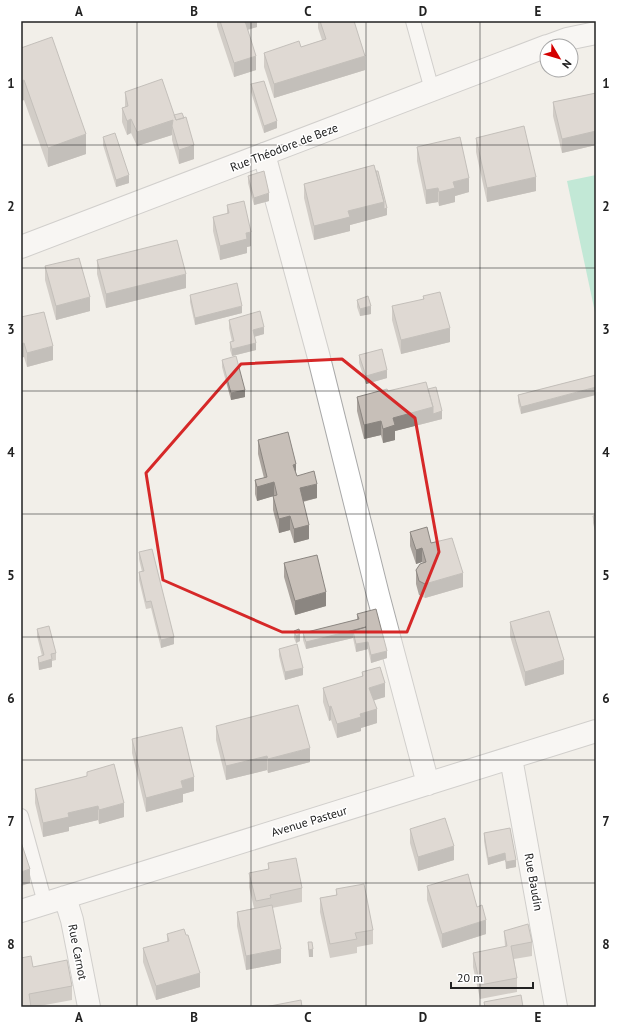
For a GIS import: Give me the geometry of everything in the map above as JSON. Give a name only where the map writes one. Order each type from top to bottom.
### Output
[{"type":"street","name":"Rue Théodore de Beze","points":[[572,38],[596,33]]},
{"type":"street","name":"Rue Théodore de Beze","points":[[21,247],[539,49]]},
{"type":"street","points":[[264,154],[318,354],[378,594],[428,784]]},
{"type":"street","name":"Avenue Pasteur","points":[[21,910],[596,731]]},
{"type":"street","name":"Rue Baudin","points":[[511,758],[556,1007]]},
{"type":"street","name":"Rue Carnot","points":[[55,900],[72,920],[89,1007]]},
{"type":"lane","points":[[413,21],[432,90]]},
{"type":"lane","points":[[21,816],[55,900]]},
{"type":"highlighted area","points":[[342,359],[415,418],[439,552],[407,632],[282,632],[163,580],[146,473],[241,364]]},
{"type":"green space","points":[[596,175],[596,317],[567,181]]},
{"type":"building","points":[[220,21],[245,21],[256,56],[234,63]]},
{"type":"building","points":[[320,21],[354,21],[365,56],[274,84],[264,53],[299,41],[301,47],[326,39]]},
{"type":"building","points":[[52,37],[86,134],[48,148],[24,80],[21,81],[21,48]]},
{"type":"building","points":[[162,79],[176,120],[186,117],[194,145],[179,150],[172,126],[173,120],[137,132],[131,119],[127,121],[122,108],[128,106],[125,92]]},
{"type":"building","points":[[264,81],[277,121],[264,126],[251,84]]},
{"type":"building","points":[[596,93],[596,131],[562,139],[553,102]]},
{"type":"building","points":[[182,113],[184,118],[176,120],[174,115]]},
{"type":"building","points":[[524,126],[536,177],[487,188],[476,138]]},
{"type":"building","points":[[115,133],[129,175],[116,180],[103,137]]},
{"type":"building","points":[[460,137],[469,178],[453,182],[455,188],[439,192],[438,188],[426,190],[417,147]]},
{"type":"building","points":[[374,165],[384,202],[348,211],[350,217],[314,226],[304,184]]},
{"type":"building","points":[[264,171],[269,193],[254,198],[248,176]]},
{"type":"building","points":[[376,171],[378,171],[387,208],[384,209],[384,202]]},
{"type":"building","points":[[244,201],[251,232],[246,233],[247,239],[220,246],[213,217],[229,213],[227,205]]},
{"type":"building","points":[[177,240],[186,274],[106,294],[97,260]]},
{"type":"building","points":[[79,258],[90,297],[56,306],[45,266]]},
{"type":"building","points":[[237,283],[242,306],[195,318],[190,295]]},
{"type":"building","points":[[440,292],[450,328],[401,340],[392,306],[424,299],[423,296]]},
{"type":"building","points":[[368,296],[371,306],[360,309],[357,300]]},
{"type":"building","points":[[260,311],[264,327],[253,330],[256,343],[232,349],[230,342],[234,341],[229,320]]},
{"type":"building","points":[[44,312],[53,346],[27,353],[24,343],[21,344],[21,317]]},
{"type":"building","points":[[382,349],[387,370],[366,376],[359,355]]},
{"type":"building","points":[[236,356],[245,390],[231,393],[222,360]]},
{"type":"building","points":[[596,375],[596,387],[521,407],[518,395]]},
{"type":"building","points":[[426,382],[433,407],[393,418],[395,425],[383,429],[381,421],[364,425],[357,397],[387,389],[388,391]]},
{"type":"building","points":[[436,387],[442,411],[433,414],[433,407],[428,389]]},
{"type":"building","points":[[288,432],[296,464],[293,465],[297,476],[314,471],[317,484],[300,488],[309,525],[294,529],[290,516],[279,519],[273,496],[277,495],[274,482],[257,487],[255,480],[267,477],[258,440]]},
{"type":"building","points":[[596,515],[596,527],[593,516]]},
{"type":"building","points":[[427,527],[431,543],[452,538],[463,573],[425,584],[419,581],[416,570],[420,564],[426,562],[422,548],[416,550],[410,532]]},
{"type":"building","points":[[152,549],[174,637],[161,640],[151,601],[146,602],[139,572],[144,571],[139,552]]},
{"type":"building","points":[[317,555],[326,592],[295,601],[284,563]]},
{"type":"building","points":[[376,609],[387,651],[371,655],[368,642],[356,644],[353,631],[366,627],[306,642],[303,633],[359,619],[357,614]]},
{"type":"building","points":[[549,611],[564,660],[525,672],[510,622]]},
{"type":"building","points":[[49,626],[56,653],[51,654],[52,659],[39,663],[38,657],[44,655],[37,629]]},
{"type":"building","points":[[299,629],[300,634],[296,636],[294,631]]},
{"type":"building","points":[[297,644],[303,668],[285,672],[279,649]]},
{"type":"building","points":[[380,667],[385,683],[369,688],[377,709],[360,714],[361,717],[337,724],[331,706],[329,707],[323,688],[363,676],[362,672]]},
{"type":"building","points":[[298,705],[310,748],[268,759],[267,756],[226,766],[216,726]]},
{"type":"building","points":[[182,727],[194,777],[181,781],[183,788],[146,798],[132,739]]},
{"type":"building","points":[[114,764],[124,803],[99,810],[98,806],[68,813],[69,817],[43,823],[35,789],[87,776],[87,772]]},
{"type":"building","points":[[445,818],[454,846],[418,857],[410,829]]},
{"type":"building","points":[[510,828],[516,860],[506,862],[505,853],[488,858],[484,833]]},
{"type":"building","points":[[21,842],[30,869],[21,872]]},
{"type":"building","points":[[296,858],[302,888],[270,895],[271,898],[256,901],[249,873],[269,869],[268,863]]},
{"type":"building","points":[[468,874],[477,907],[482,905],[486,920],[442,934],[427,886]]},
{"type":"building","points":[[364,884],[373,930],[355,933],[357,939],[330,944],[320,898],[337,895],[336,889]]},
{"type":"building","points":[[272,905],[281,949],[246,956],[237,912]]},
{"type":"building","points":[[528,924],[532,942],[511,946],[517,978],[480,985],[473,953],[507,946],[504,931]]},
{"type":"building","points":[[184,929],[186,935],[188,935],[200,973],[156,986],[143,948],[169,941],[167,934]]},
{"type":"building","points":[[308,942],[312,942],[313,949],[309,950]]},
{"type":"building","points":[[31,956],[33,967],[67,960],[72,986],[29,994],[31,1007],[21,1007],[21,958]]},
{"type":"building","points":[[521,995],[523,1007],[485,1007],[484,1002]]},
{"type":"building","points":[[301,1000],[302,1007],[265,1007]]}]
